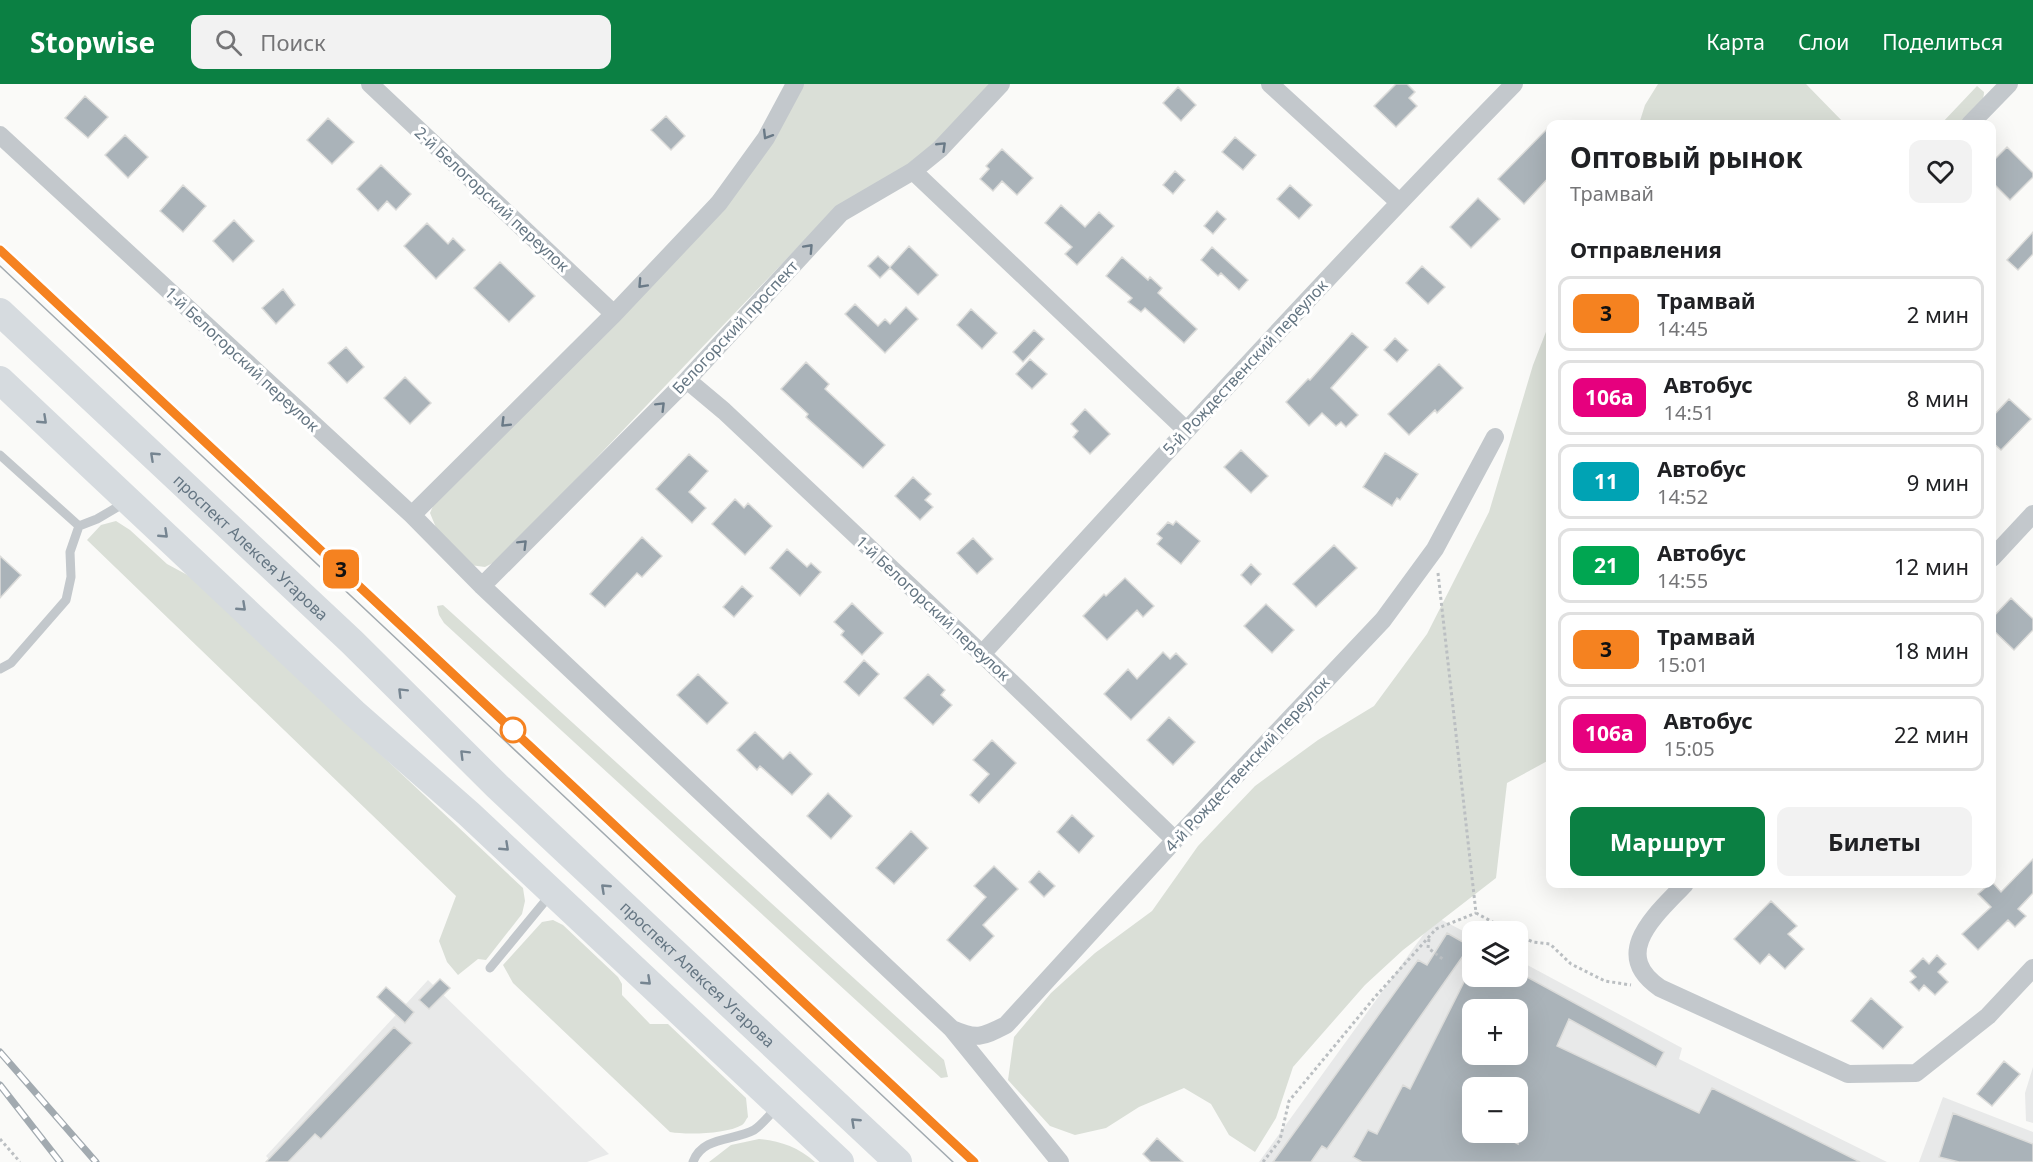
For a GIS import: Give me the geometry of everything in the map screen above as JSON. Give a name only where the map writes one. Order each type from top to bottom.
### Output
[{"type":"main road","name":"проспект Алексея Угарова","points":[[0,312],[352,642],[496,786],[898,1162]]},
{"type":"main road","points":[[0,380],[354,713],[469,814],[840,1162]]},
{"type":"main road","points":[[469,814],[496,786]]},
{"type":"street","name":"2-й Белогорский переулок","points":[[370,84],[614,314]]},
{"type":"street","points":[[412,515],[614,314],[718,203],[766,138],[795,84]]},
{"type":"street","name":"Белогорский проспект","points":[[482,586],[687,380],[841,213],[913,171],[940,149],[1001,84]]},
{"type":"street","points":[[1270,84],[1399,202]]},
{"type":"street","name":"5-й Рождественский переулок","points":[[982,654],[1186,430],[1399,202],[1514,84]]},
{"type":"street","points":[[1974,120],[2009,84]]},
{"type":"street","name":"1-й Белогорский переулок","points":[[0,135],[412,515],[482,586],[952,1029],[1060,1162]]},
{"type":"street","points":[[913,171],[1186,430]]},
{"type":"street","name":"1-й Белогорский переулок","points":[[687,380],[724,411],[982,654],[1175,840]]},
{"type":"street","name":"4-й Рождественский переулок","points":[[952,1029],[970,1037],[990,1033],[1006,1025],[1175,840],[1383,620],[1435,549],[1495,437]]},
{"type":"street","points":[[1996,554],[2033,514]]},
{"type":"street","points":[[1681,888],[1650,921],[1637,945],[1642,972],[1650,981],[1660,988],[1848,1074],[1916,1074],[1988,1016],[2033,968]]},
{"type":"lane","points":[[0,455],[79,526]]},
{"type":"lane","points":[[79,526],[98,519],[128,500]]},
{"type":"lane","points":[[0,669],[11,663],[66,600],[71,577],[70,552],[79,526]]},
{"type":"lane","points":[[490,968],[553,892]]},
{"type":"lane","points":[[693,1162],[707,1144],[754,1130],[779,1105]]},
{"type":"path","points":[[1435,549],[1476,913]]},
{"type":"path","points":[[1476,913],[1491,921]]},
{"type":"path","points":[[1263,1162],[1280,1140],[1289,1101],[1375,997],[1436,929],[1476,913]]},
{"type":"path","points":[[1429,937],[1428,948],[1444,960]]},
{"type":"path","points":[[1528,940],[1551,944],[1571,964],[1605,981],[1631,985],[1650,981]]},
{"type":"path","points":[[0,1139],[20,1162]]},
{"type":"shaded area","points":[[803,84],[993,84],[930,152],[819,225],[499,560],[485,567],[470,565],[437,530],[430,513],[436,499],[599,338]]},
{"type":"shaded area","points":[[1658,84],[1806,84],[1841,120],[1640,120],[1645,105]]},
{"type":"shaded area","points":[[1977,86],[1984,92],[1982,102],[1965,120],[1945,120]]},
{"type":"shaded area","points":[[1546,332],[1546,762],[1507,783],[1496,878],[1403,950],[1365,985],[1293,1067],[1276,1118],[1255,1152],[1229,1135],[1211,1104],[1184,1088],[1139,1107],[1106,1128],[1075,1135],[1050,1126],[1008,1080],[1014,1037],[1051,993],[1095,953],[1152,911],[1198,846],[1255,786],[1318,740],[1374,706],[1427,634],[1489,512],[1533,365]]},
{"type":"shaded area","points":[[116,521],[130,530],[167,564],[193,578],[523,888],[525,901],[522,914],[486,960],[478,959],[458,975],[447,962],[439,941],[456,896],[87,540],[101,525]]},
{"type":"shaded area","points":[[443,605],[944,1060],[948,1077],[941,1078],[444,623],[437,606]]},
{"type":"shaded area","points":[[1436,917],[1462,930],[1462,987],[1528,987],[1528,965],[1682,1048],[1679,1059],[1887,1162],[1259,1162]]},
{"type":"shaded area","points":[[553,920],[563,925],[618,977],[622,984],[622,995],[650,1024],[668,1024],[746,1098],[748,1117],[743,1124],[717,1132],[670,1132],[513,983],[503,965],[542,922]]},
{"type":"shaded area","points":[[428,980],[609,1154],[587,1162],[272,1162],[266,1156]]},
{"type":"shaded area","points":[[2033,1067],[2033,1123],[2026,1121],[2025,1093]]},
{"type":"shaded area","points":[[1943,1097],[2033,1132],[2033,1162],[1919,1162]]},
{"type":"shaded area","points":[[759,1139],[788,1146],[802,1152],[815,1162],[709,1162],[731,1145]]},
{"type":"building","points":[[1396,84],[1407,84],[1415,92],[1409,98],[1417,106],[1396,127],[1374,106]]},
{"type":"building","points":[[1178,87],[1196,105],[1181,121],[1163,103]]},
{"type":"building","points":[[85,96],[108,117],[88,138],[65,118]]},
{"type":"building","points":[[666,116],[685,136],[671,150],[651,130]]},
{"type":"building","points":[[328,118],[354,142],[332,164],[307,140]]},
{"type":"building","points":[[1546,130],[1546,180],[1524,204],[1498,179]]},
{"type":"building","points":[[125,135],[148,157],[128,178],[105,155]]},
{"type":"building","points":[[1235,137],[1256,155],[1243,170],[1222,152]]},
{"type":"building","points":[[2007,147],[2033,173],[2033,177],[2010,200],[1996,186],[1996,158]]},
{"type":"building","points":[[1002,149],[1033,178],[1017,195],[1002,181],[993,191],[980,179],[989,169],[986,166]]},
{"type":"building","points":[[381,165],[411,194],[396,210],[387,201],[378,211],[357,189]]},
{"type":"building","points":[[1175,171],[1185,180],[1173,194],[1163,185]]},
{"type":"building","points":[[183,185],[206,206],[183,232],[160,211]]},
{"type":"building","points":[[1290,185],[1312,205],[1299,219],[1277,199]]},
{"type":"building","points":[[1478,198],[1500,219],[1471,248],[1450,227]]},
{"type":"building","points":[[1061,205],[1085,227],[1099,212],[1114,226],[1077,265],[1065,254],[1072,247],[1045,223]]},
{"type":"building","points":[[1217,211],[1226,219],[1213,234],[1204,226]]},
{"type":"building","points":[[234,220],[254,241],[233,262],[213,241]]},
{"type":"building","points":[[427,223],[448,244],[453,238],[465,250],[436,279],[404,246]]},
{"type":"building","points":[[2033,232],[2033,254],[2018,270],[2007,260]]},
{"type":"building","points":[[909,246],[938,275],[918,295],[890,268],[880,278],[868,266],[878,256],[890,267]]},
{"type":"building","points":[[1212,247],[1248,280],[1239,290],[1221,273],[1218,276],[1201,260]]},
{"type":"building","points":[[1122,257],[1148,280],[1150,277],[1162,288],[1158,293],[1197,329],[1184,343],[1145,308],[1141,312],[1128,302],[1132,298],[1106,276]]},
{"type":"building","points":[[500,262],[535,296],[509,322],[474,288]]},
{"type":"building","points":[[1422,266],[1445,287],[1428,304],[1406,283]]},
{"type":"building","points":[[283,289],[295,305],[276,324],[262,308]]},
{"type":"building","points":[[855,304],[878,326],[885,319],[890,324],[906,307],[918,319],[885,353],[845,314]]},
{"type":"building","points":[[971,309],[997,333],[982,349],[957,325]]},
{"type":"building","points":[[1034,330],[1044,339],[1023,362],[1013,352]]},
{"type":"building","points":[[1352,333],[1368,347],[1331,388],[1358,415],[1346,427],[1341,422],[1336,426],[1322,413],[1309,426],[1286,402],[1308,379],[1310,380]]},
{"type":"building","points":[[1395,338],[1408,350],[1397,362],[1384,350]]},
{"type":"building","points":[[346,347],[364,367],[347,383],[328,363]]},
{"type":"building","points":[[1030,359],[1047,374],[1032,389],[1016,374]]},
{"type":"building","points":[[806,362],[829,384],[825,389],[885,445],[863,468],[806,417],[808,414],[781,389]]},
{"type":"building","points":[[1439,364],[1463,388],[1409,435],[1388,414]]},
{"type":"building","points":[[405,377],[431,403],[410,424],[384,398]]},
{"type":"building","points":[[2009,399],[2031,419],[2001,450],[1996,446],[1996,413]]},
{"type":"building","points":[[1085,409],[1110,434],[1090,454],[1073,437],[1078,431],[1071,424]]},
{"type":"building","points":[[1241,450],[1268,476],[1251,493],[1224,467]]},
{"type":"building","points":[[1385,453],[1418,474],[1400,500],[1397,498],[1392,506],[1363,487]]},
{"type":"building","points":[[689,454],[708,471],[689,492],[706,508],[692,523],[656,489]]},
{"type":"building","points":[[913,477],[931,494],[925,500],[933,507],[920,520],[895,496]]},
{"type":"building","points":[[735,499],[744,508],[748,503],[772,526],[745,555],[712,524]]},
{"type":"building","points":[[1176,521],[1200,541],[1181,564],[1157,544],[1162,538],[1157,534],[1168,522],[1173,525]]},
{"type":"building","points":[[642,537],[662,556],[642,577],[637,573],[605,607],[590,594]]},
{"type":"building","points":[[973,538],[993,559],[977,574],[957,553]]},
{"type":"building","points":[[1334,545],[1357,568],[1316,607],[1293,584]]},
{"type":"building","points":[[787,549],[807,567],[811,563],[821,572],[800,596],[770,568]]},
{"type":"building","points":[[0,556],[21,575],[0,598]]},
{"type":"building","points":[[1251,564],[1261,574],[1251,585],[1241,575]]},
{"type":"building","points":[[1125,578],[1154,606],[1143,617],[1137,610],[1107,640],[1083,616],[1104,594],[1106,596]]},
{"type":"building","points":[[742,586],[753,596],[734,617],[723,607]]},
{"type":"building","points":[[2011,598],[2033,619],[2033,630],[2014,650],[1996,633],[1996,614]]},
{"type":"building","points":[[852,603],[883,633],[862,655],[841,635],[844,631],[834,622]]},
{"type":"building","points":[[1266,604],[1294,630],[1272,653],[1244,626]]},
{"type":"building","points":[[1163,652],[1170,659],[1176,653],[1187,664],[1131,720],[1104,694],[1128,669],[1137,679]]},
{"type":"building","points":[[864,660],[879,674],[859,696],[844,682]]},
{"type":"building","points":[[698,674],[728,703],[707,724],[677,695]]},
{"type":"building","points":[[928,674],[945,690],[941,695],[952,705],[933,725],[904,698]]},
{"type":"building","points":[[1169,717],[1195,742],[1173,765],[1147,740]]},
{"type":"building","points":[[755,732],[783,759],[790,752],[812,774],[792,795],[760,766],[757,770],[737,750]]},
{"type":"building","points":[[992,740],[1016,763],[979,803],[970,795],[989,774],[973,760]]},
{"type":"building","points":[[828,793],[852,816],[831,839],[807,816]]},
{"type":"building","points":[[1072,815],[1094,836],[1079,853],[1057,832]]},
{"type":"building","points":[[911,831],[928,848],[894,884],[876,868]]},
{"type":"building","points":[[2033,859],[2033,893],[2018,909],[2026,916],[2015,927],[2008,920],[1978,950],[1962,934],[1991,907],[1978,894],[1985,888],[1996,886],[2001,892]]},
{"type":"building","points":[[994,866],[1018,889],[983,925],[994,936],[970,961],[947,940],[986,897],[974,886]]},
{"type":"building","points":[[1039,871],[1055,886],[1044,897],[1029,882]]},
{"type":"building","points":[[1771,901],[1797,926],[1788,934],[1804,949],[1785,969],[1769,954],[1760,964],[1734,939]]},
{"type":"building","points":[[1447,933],[1462,941],[1462,957],[1327,1149],[1322,1146],[1311,1162],[1273,1162],[1418,960],[1427,965]]},
{"type":"building","points":[[1937,955],[1946,964],[1938,972],[1948,982],[1935,995],[1924,985],[1919,991],[1910,982],[1916,977],[1910,971],[1923,958],[1929,964]]},
{"type":"building","points":[[1528,977],[1664,1052],[1656,1067],[1569,1019],[1557,1046],[1699,1113],[1712,1088],[1860,1162],[1362,1162],[1353,1157],[1368,1130],[1377,1134],[1403,1085],[1410,1089],[1462,986],[1528,987]]},
{"type":"building","points":[[440,979],[450,988],[429,1009],[419,1000]]},
{"type":"building","points":[[386,987],[414,1012],[405,1023],[377,997]]},
{"type":"building","points":[[1871,998],[1903,1027],[1883,1049],[1851,1021]]},
{"type":"building","points":[[394,1027],[412,1043],[321,1139],[315,1134],[288,1162],[266,1162]]},
{"type":"building","points":[[2004,1061],[2020,1074],[1992,1106],[1977,1094]]},
{"type":"building","points":[[1953,1113],[2033,1144],[2033,1162],[1959,1162],[1939,1157]]},
{"type":"building","points":[[1157,1138],[1183,1162],[1151,1162],[1143,1154]]},
{"type":"tram line","points":[[0,250],[974,1162]]},
{"type":"tram line","name":"3","points":[[0,250],[974,1162]]},
{"type":"tram line","points":[[0,266],[953,1162]]},
{"type":"railway","points":[[0,1052],[96,1162]]},
{"type":"railway","points":[[0,1085],[60,1162]]}]
